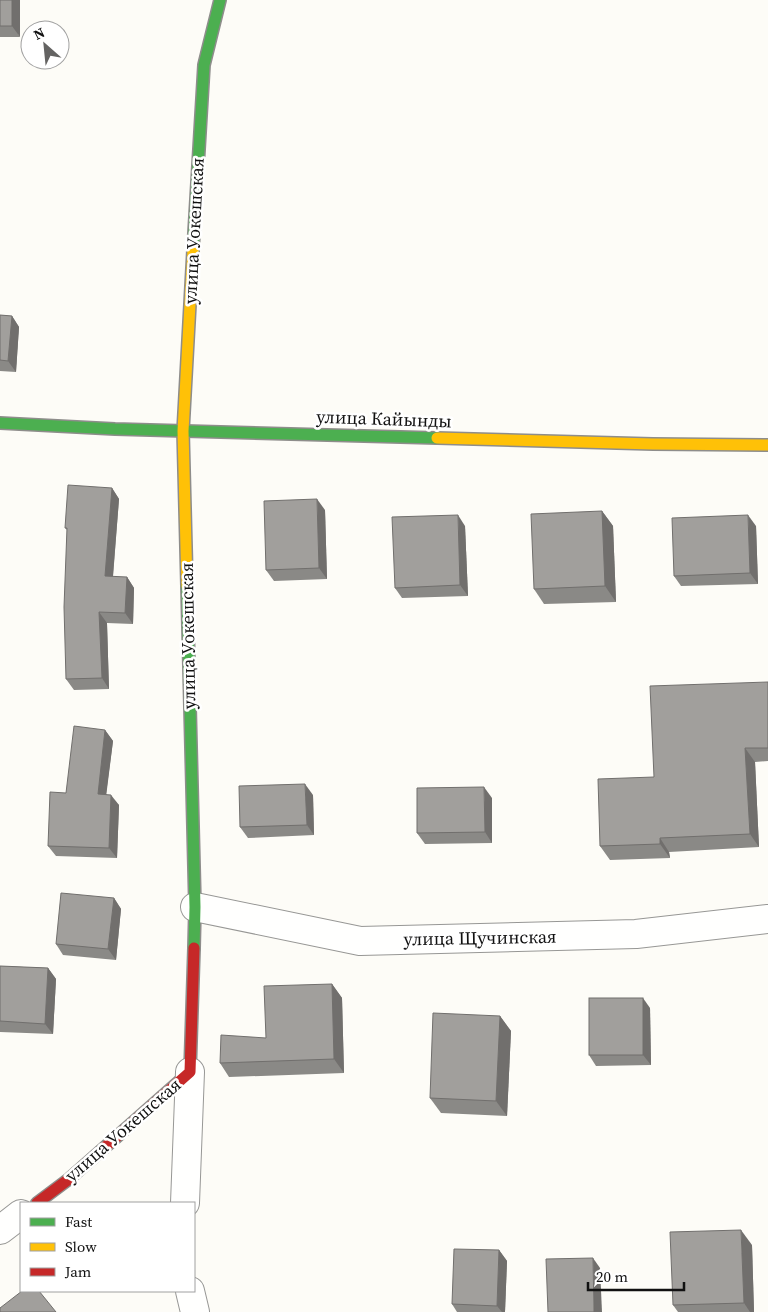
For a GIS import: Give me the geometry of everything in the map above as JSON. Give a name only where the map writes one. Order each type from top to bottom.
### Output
[{"type":"street","name":"улица Уокешская","points":[[37,1202],[69,1179],[190,1072],[195,907],[183,431],[204,65],[220,0]]},
{"type":"street","name":"улица Кайынды","points":[[0,424],[653,444],[768,445]]},
{"type":"street","name":"улица Щучинская","points":[[195,907],[360,941],[636,934],[768,919]]},
{"type":"street","points":[[185,1202],[190,1072]]},
{"type":"street","points":[[0,1230],[20,1215]]},
{"type":"street","points":[[190,1292],[195,1312]]},
{"type":"building","points":[[0,0],[12,0],[12,26],[0,26]]},
{"type":"building","points":[[0,315],[12,316],[8,361],[0,360]]},
{"type":"building","points":[[68,485],[112,488],[105,576],[127,577],[125,613],[99,612],[102,678],[66,679],[64,607],[67,528],[65,528]]},
{"type":"building","points":[[317,499],[319,568],[266,570],[264,501]]},
{"type":"building","points":[[602,511],[605,586],[534,589],[531,514]]},
{"type":"building","points":[[458,515],[460,585],[395,588],[392,517]]},
{"type":"building","points":[[748,515],[750,573],[674,576],[672,518]]},
{"type":"building","points":[[768,682],[768,748],[745,748],[750,834],[660,838],[660,844],[600,846],[598,779],[654,777],[650,686]]},
{"type":"building","points":[[74,726],[105,730],[98,794],[111,795],[109,848],[48,846],[50,792],[66,793]]},
{"type":"building","points":[[305,784],[307,825],[240,827],[239,786]]},
{"type":"building","points":[[484,787],[485,832],[417,833],[417,788]]},
{"type":"building","points":[[61,893],[114,898],[108,949],[56,944]]},
{"type":"building","points":[[0,966],[48,968],[45,1024],[0,1021]]},
{"type":"building","points":[[332,984],[334,1059],[220,1063],[221,1035],[266,1038],[264,986]]},
{"type":"building","points":[[589,998],[643,998],[643,1055],[589,1055]]},
{"type":"building","points":[[433,1013],[500,1016],[496,1101],[430,1098]]},
{"type":"building","points":[[741,1230],[744,1303],[673,1305],[670,1232]]},
{"type":"building","points":[[454,1249],[499,1250],[497,1306],[452,1304]]},
{"type":"building","points":[[593,1258],[594,1312],[548,1312],[546,1259]]},
{"type":"building","points":[[21,1292],[40,1292],[56,1312],[0,1312],[0,1308]]},
{"type":"traffic: fast","points":[[193,250],[204,65],[220,0]]},
{"type":"traffic: fast","points":[[0,423],[115,429],[437,438]]},
{"type":"traffic: fast","points":[[187,586],[195,907],[194,948]]},
{"type":"traffic: slow","points":[[187,586],[183,431],[193,250]]},
{"type":"traffic: slow","points":[[437,438],[768,445]]},
{"type":"traffic: jam","points":[[38,1202],[69,1179],[190,1072],[194,948]]}]
